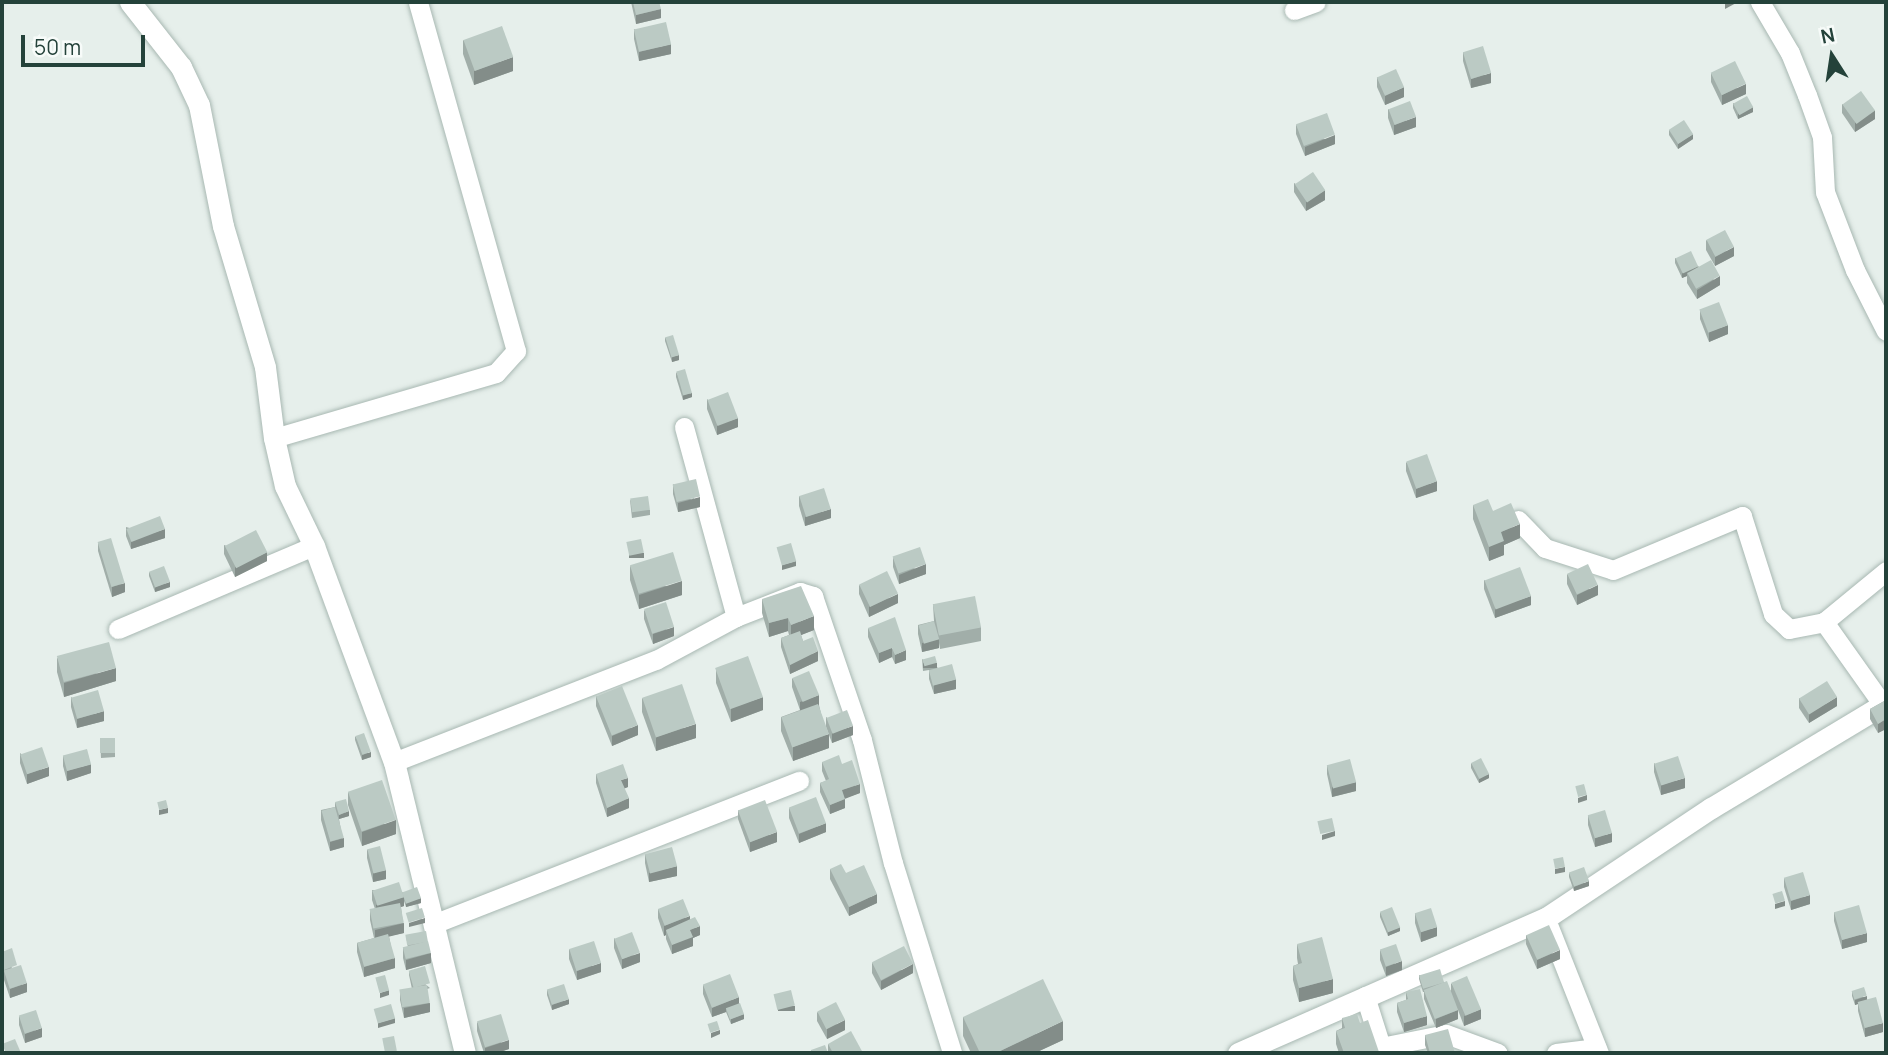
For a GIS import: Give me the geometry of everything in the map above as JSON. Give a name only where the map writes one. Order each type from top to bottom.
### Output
[{"type":"street","points":[[130,2],[181,67],[199,105],[223,226],[265,367],[274,438],[285,486],[314,546],[394,762],[436,923],[465,1053]]},
{"type":"street","points":[[274,438],[496,373],[516,351],[511,319],[418,2]]},
{"type":"street","points":[[1294,10],[1316,2]]},
{"type":"street","points":[[1760,2],[1790,53],[1807,95],[1822,137],[1825,192],[1855,270],[1886,331]]},
{"type":"street","points":[[684,426],[736,617]]},
{"type":"street","points":[[1518,520],[1545,548],[1613,570],[1742,516],[1773,614],[1789,629],[1824,622],[1886,571]]},
{"type":"street","points":[[118,629],[314,546]]},
{"type":"street","points":[[394,762],[656,660],[736,617],[800,592],[813,596],[862,740],[893,863],[952,1053]]},
{"type":"street","points":[[1238,1053],[1546,918],[1711,808],[1885,704],[1824,622]]},
{"type":"street","points":[[436,923],[799,781]]},
{"type":"street","points":[[1546,918],[1598,1051],[1556,1053]]},
{"type":"street","points":[[1365,996],[1382,1050],[1446,1034],[1498,1053]]},
{"type":"building","points":[[633,2],[659,2],[661,9],[636,15]]},
{"type":"building","points":[[666,22],[671,44],[639,52],[634,29]]},
{"type":"building","points":[[502,26],[513,57],[475,71],[463,40]]},
{"type":"building","points":[[1483,46],[1491,73],[1471,79],[1463,52]]},
{"type":"building","points":[[1735,61],[1746,83],[1722,95],[1711,73]]},
{"type":"building","points":[[1396,69],[1404,87],[1385,96],[1377,78]]},
{"type":"building","points":[[1861,91],[1875,110],[1856,124],[1842,105]]},
{"type":"building","points":[[1747,96],[1753,107],[1739,115],[1733,104]]},
{"type":"building","points":[[1410,101],[1416,117],[1395,125],[1389,109]]},
{"type":"building","points":[[1327,113],[1335,135],[1304,146],[1296,124]]},
{"type":"building","points":[[1684,120],[1693,134],[1678,144],[1669,130]]},
{"type":"building","points":[[1313,172],[1325,190],[1307,203],[1295,184]]},
{"type":"building","points":[[1725,230],[1734,247],[1715,257],[1706,240]]},
{"type":"building","points":[[1691,251],[1698,266],[1683,274],[1676,258]]},
{"type":"building","points":[[1711,260],[1720,276],[1696,289],[1687,273]]},
{"type":"building","points":[[1719,302],[1728,325],[1708,333],[1699,310]]},
{"type":"building","points":[[673,335],[679,355],[671,357],[665,337]]},
{"type":"building","points":[[685,369],[692,393],[683,396],[676,371]]},
{"type":"building","points":[[728,392],[738,418],[717,426],[707,400]]},
{"type":"building","points":[[1427,454],[1437,481],[1416,489],[1406,462]]},
{"type":"building","points":[[696,479],[700,497],[677,502],[673,484]]},
{"type":"building","points":[[824,488],[831,509],[806,517],[799,496]]},
{"type":"building","points":[[648,496],[650,510],[632,512],[630,499]]},
{"type":"building","points":[[1488,499],[1493,511],[1511,503],[1520,524],[1501,532],[1504,541],[1489,547],[1473,505]]},
{"type":"building","points":[[160,516],[165,529],[131,542],[126,529]]},
{"type":"building","points":[[256,530],[267,552],[236,568],[225,546]]},
{"type":"building","points":[[111,538],[125,583],[111,587],[98,542]]},
{"type":"building","points":[[641,539],[644,553],[629,556],[626,542]]},
{"type":"building","points":[[791,543],[796,561],[782,565],[777,547]]},
{"type":"building","points":[[920,547],[926,564],[898,573],[893,556]]},
{"type":"building","points":[[673,552],[682,581],[639,594],[630,565]]},
{"type":"building","points":[[1588,564],[1598,585],[1577,595],[1567,574]]},
{"type":"building","points":[[164,566],[170,582],[155,588],[149,572]]},
{"type":"building","points":[[1520,567],[1531,596],[1496,610],[1485,581]]},
{"type":"building","points":[[887,571],[898,593],[870,607],[859,585]]},
{"type":"building","points":[[801,586],[814,616],[791,625],[788,618],[769,623],[762,599]]},
{"type":"building","points":[[975,596],[981,627],[939,636],[933,604]]},
{"type":"building","points":[[666,602],[674,627],[652,634],[644,609]]},
{"type":"building","points":[[895,617],[906,650],[895,655],[892,648],[879,653],[868,628]]},
{"type":"building","points":[[934,621],[939,639],[924,644],[919,625]]},
{"type":"building","points":[[800,631],[803,641],[813,637],[818,651],[790,665],[781,638]]},
{"type":"building","points":[[109,642],[116,668],[64,682],[57,656]]},
{"type":"building","points":[[748,656],[763,697],[730,709],[715,668]]},
{"type":"building","points":[[935,656],[937,663],[924,666],[923,660]]},
{"type":"building","points":[[952,664],[956,679],[933,686],[929,670]]},
{"type":"building","points":[[809,671],[819,695],[803,702],[792,678]]},
{"type":"building","points":[[1827,681],[1837,697],[1809,715],[1799,698]]},
{"type":"building","points":[[682,684],[696,724],[656,737],[642,698]]},
{"type":"building","points":[[622,686],[638,725],[612,735],[596,696]]},
{"type":"building","points":[[98,690],[104,711],[77,719],[71,698]]},
{"type":"building","points":[[1886,700],[1886,719],[1878,724],[1870,709]]},
{"type":"building","points":[[818,704],[829,734],[792,747],[781,717]]},
{"type":"building","points":[[847,710],[853,726],[833,734],[826,718]]},
{"type":"building","points":[[364,733],[371,752],[362,755],[356,736]]},
{"type":"building","points":[[100,738],[115,738],[115,753],[100,753]]},
{"type":"building","points":[[42,747],[49,767],[27,774],[20,754]]},
{"type":"building","points":[[87,749],[91,764],[67,771],[63,755]]},
{"type":"building","points":[[839,755],[842,764],[852,760],[860,784],[842,790],[845,799],[830,805],[820,783],[829,779],[822,762]]},
{"type":"building","points":[[1678,756],[1685,778],[1661,786],[1654,764]]},
{"type":"building","points":[[1481,758],[1489,774],[1479,779],[1471,763]]},
{"type":"building","points":[[1350,759],[1356,782],[1333,788],[1327,765]]},
{"type":"building","points":[[623,764],[628,778],[621,780],[629,798],[607,808],[596,774]]},
{"type":"building","points":[[382,780],[396,820],[362,831],[348,792]]},
{"type":"building","points":[[1584,784],[1587,795],[1578,797],[1575,786]]},
{"type":"building","points":[[816,797],[826,823],[799,834],[789,807]]},
{"type":"building","points":[[346,799],[349,811],[339,815],[335,802]]},
{"type":"building","points":[[166,800],[168,808],[159,810],[157,802]]},
{"type":"building","points":[[765,800],[777,832],[750,842],[738,810]]},
{"type":"building","points":[[335,807],[344,838],[330,842],[322,811]]},
{"type":"building","points":[[1605,810],[1612,833],[1595,838],[1588,815]]},
{"type":"building","points":[[1332,818],[1335,831],[1320,834],[1317,821]]},
{"type":"building","points":[[380,846],[386,870],[373,873],[367,849]]},
{"type":"building","points":[[672,847],[677,866],[650,874],[645,854]]},
{"type":"building","points":[[1563,857],[1565,867],[1555,869],[1553,859]]},
{"type":"building","points":[[841,864],[846,873],[864,865],[877,894],[849,907],[830,869]]},
{"type":"building","points":[[1584,867],[1589,881],[1574,887],[1569,872]]},
{"type":"building","points":[[1803,872],[1810,895],[1791,901],[1784,878]]},
{"type":"building","points":[[399,882],[404,897],[377,906],[372,891]]},
{"type":"building","points":[[417,887],[421,898],[406,904],[402,892]]},
{"type":"building","points":[[1782,891],[1785,901],[1775,903],[1772,894]]},
{"type":"building","points":[[683,899],[690,916],[665,926],[658,909]]},
{"type":"building","points":[[400,903],[404,923],[373,929],[370,909]]},
{"type":"building","points":[[1859,905],[1867,933],[1842,940],[1834,912]]},
{"type":"building","points":[[1392,907],[1400,927],[1388,932],[1380,912]]},
{"type":"building","points":[[422,908],[425,918],[409,923],[406,913]]},
{"type":"building","points":[[1431,908],[1437,927],[1421,932],[1415,913]]},
{"type":"building","points":[[695,917],[700,926],[690,930],[693,937],[672,945],[666,930]]},
{"type":"building","points":[[1549,925],[1560,950],[1537,960],[1526,935]]},
{"type":"building","points":[[426,931],[428,942],[407,945],[405,935]]},
{"type":"building","points":[[632,932],[640,953],[622,959],[614,939]]},
{"type":"building","points":[[388,934],[395,958],[364,967],[357,943]]},
{"type":"building","points":[[1322,937],[1333,979],[1299,988],[1293,966],[1302,963],[1297,944]]},
{"type":"building","points":[[428,941],[431,953],[406,959],[403,947]]},
{"type":"building","points":[[594,941],[601,963],[576,971],[569,949]]},
{"type":"building","points":[[1396,944],[1402,961],[1386,967],[1380,950]]},
{"type":"building","points":[[904,946],[913,964],[881,980],[872,962]]},
{"type":"building","points":[[12,948],[17,965],[4,970],[2,952]]},
{"type":"building","points":[[21,965],[27,983],[10,989],[4,971]]},
{"type":"building","points":[[425,966],[430,983],[414,988],[409,971]]},
{"type":"building","points":[[1440,969],[1444,982],[1423,989],[1419,975]]},
{"type":"building","points":[[730,974],[739,997],[712,1008],[703,984]]},
{"type":"building","points":[[385,975],[389,990],[379,993],[375,978]]},
{"type":"building","points":[[1467,976],[1481,1009],[1465,1016],[1451,983]]},
{"type":"building","points":[[1043,979],[1063,1021],[996,1053],[980,1053],[963,1017]]},
{"type":"building","points":[[1447,981],[1458,1010],[1435,1019],[1424,990]]},
{"type":"building","points":[[564,984],[569,999],[552,1005],[547,990]]},
{"type":"building","points":[[427,985],[430,1003],[402,1007],[399,989]]},
{"type":"building","points":[[1864,987],[1867,996],[1854,1000],[1852,991]]},
{"type":"building","points":[[1420,989],[1427,1016],[1404,1023],[1397,1003],[1408,999],[1406,992]]},
{"type":"building","points":[[791,990],[795,1006],[777,1010],[774,994]]},
{"type":"building","points":[[1876,997],[1883,1023],[1865,1028],[1858,1002]]},
{"type":"building","points":[[836,1002],[845,1020],[826,1029],[817,1012]]},
{"type":"building","points":[[740,1003],[744,1014],[730,1019],[726,1008]]},
{"type":"building","points":[[391,1004],[395,1018],[378,1023],[374,1009]]},
{"type":"building","points":[[36,1010],[42,1028],[25,1034],[19,1016]]},
{"type":"building","points":[[501,1014],[509,1040],[485,1047],[477,1021]]},
{"type":"building","points":[[1357,1014],[1360,1023],[1368,1020],[1379,1052],[1344,1053],[1336,1031],[1345,1028],[1342,1018]]},
{"type":"building","points":[[717,1021],[720,1030],[710,1033],[707,1024]]},
{"type":"building","points":[[1448,1029],[1455,1053],[1430,1053],[1425,1035]]},
{"type":"building","points":[[851,1031],[863,1053],[833,1053],[828,1044]]},
{"type":"building","points":[[394,1036],[397,1051],[385,1053],[382,1038]]},
{"type":"building","points":[[15,1039],[21,1053],[6,1053],[2,1044]]},
{"type":"building","points":[[825,1045],[828,1053],[812,1053],[811,1050]]}]
